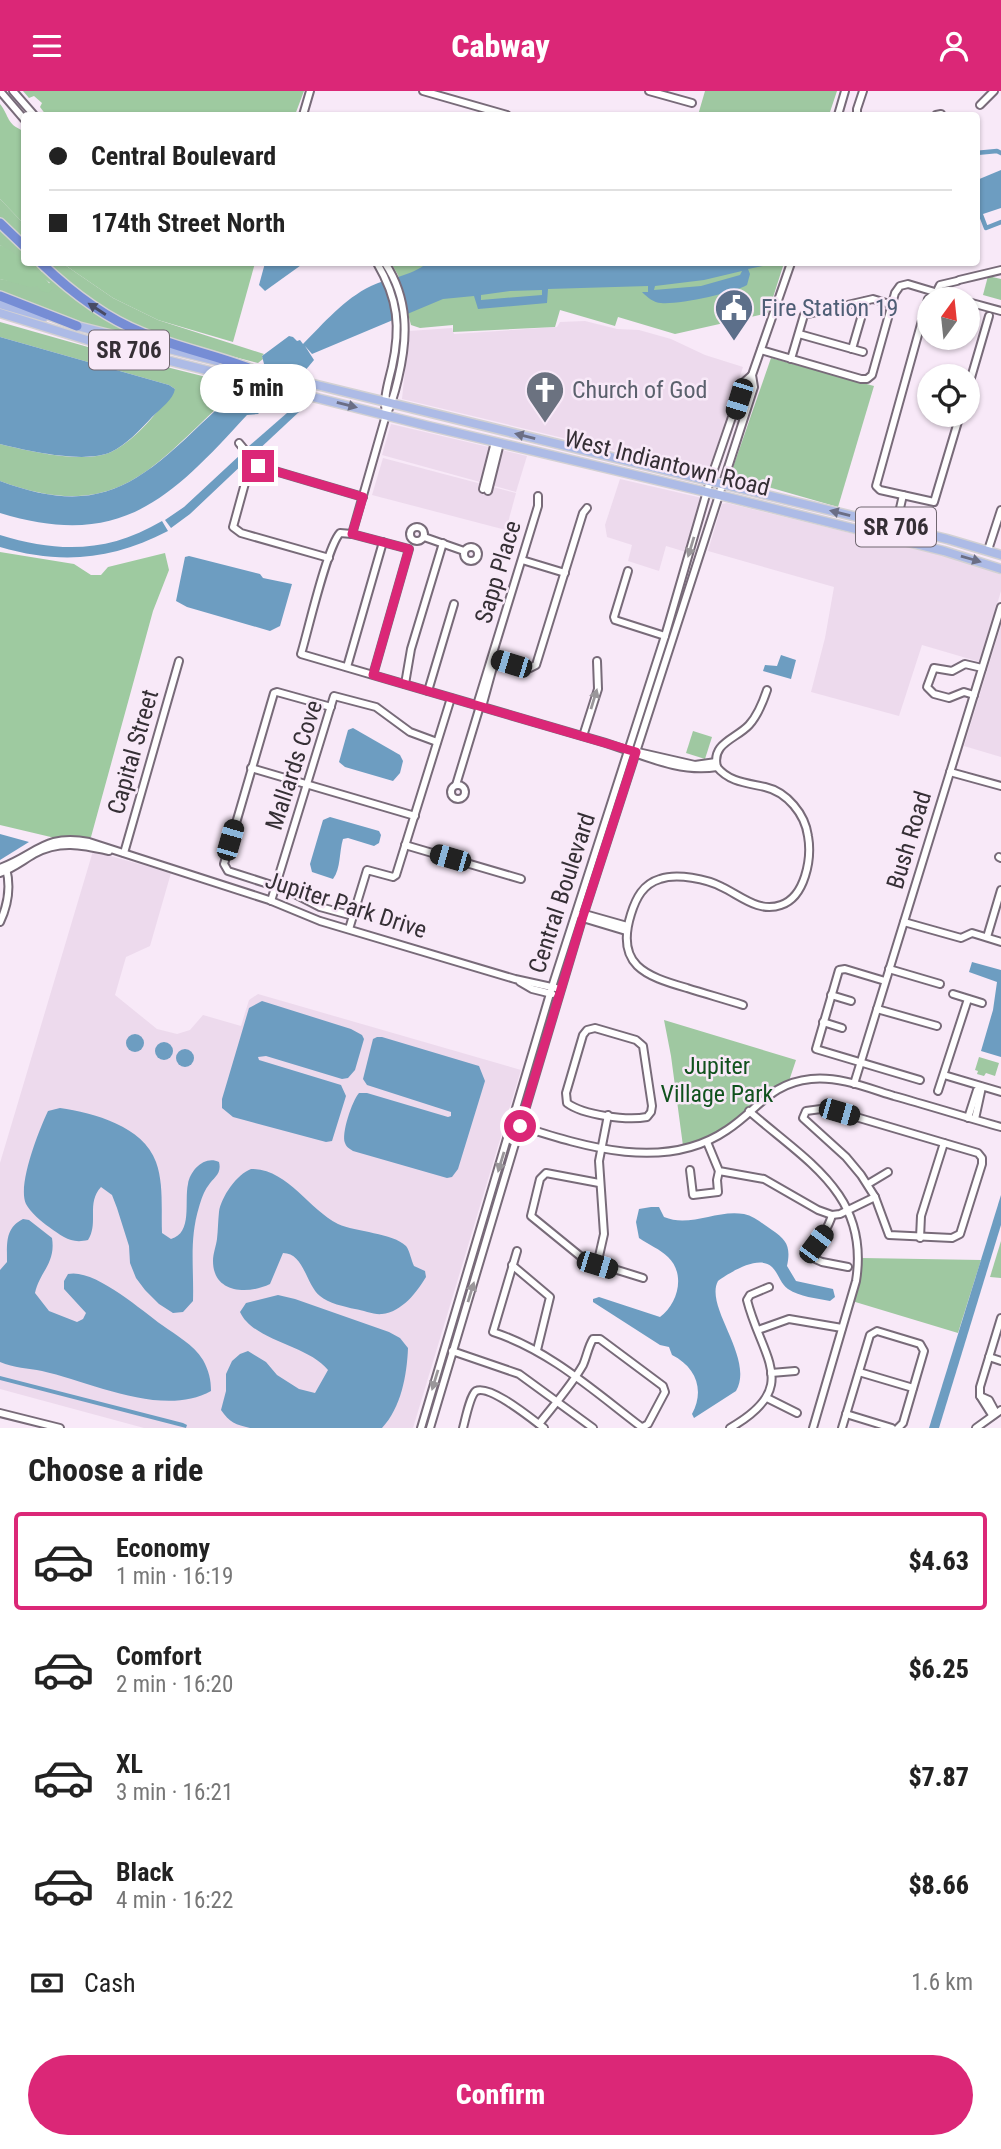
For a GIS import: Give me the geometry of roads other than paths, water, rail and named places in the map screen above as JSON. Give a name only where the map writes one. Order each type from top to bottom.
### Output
[{"type":"highway","points":[[0,223],[21,243]]},
{"type":"highway","points":[[44,266],[90,306],[128,327],[251,369]]},
{"type":"highway","points":[[0,296],[77,326]]},
{"type":"main road","name":"SR 706","points":[[0,304],[251,369]]},
{"type":"main road","name":"West Indiantown Road","points":[[0,313],[87,340],[944,551],[1001,569]]},
{"type":"main road","name":"West Indiantown Road","points":[[251,369],[1001,555]]},
{"type":"street","points":[[1,91],[21,115]]},
{"type":"street","points":[[13,91],[32,112]]},
{"type":"street","points":[[304,112],[310,91]]},
{"type":"street","points":[[423,91],[496,112]]},
{"type":"street","points":[[649,91],[692,103]]},
{"type":"street","points":[[839,112],[845,91]]},
{"type":"street","points":[[857,112],[863,91]]},
{"type":"street","points":[[980,105],[993,91]]},
{"type":"street","points":[[380,266],[388,275]]},
{"type":"street","points":[[352,534],[386,415],[402,321],[386,266]]},
{"type":"street","points":[[752,375],[790,266]]},
{"type":"street","points":[[939,287],[1001,270]]},
{"type":"street","points":[[761,350],[867,379],[872,375],[896,290],[902,284],[919,287]]},
{"type":"street","points":[[791,359],[804,315],[873,299],[893,305]]},
{"type":"street","points":[[852,349],[866,301]]},
{"type":"street","points":[[980,305],[1001,311]]},
{"type":"street","points":[[975,364],[989,316]]},
{"type":"street","points":[[799,334],[863,352]]},
{"type":"street","points":[[917,337],[875,483],[880,489],[934,502],[956,427]]},
{"type":"street","name":"Central Boulevard","points":[[430,1428],[710,481],[744,382],[752,375]]},
{"type":"street","name":"Central Boulevard","points":[[421,1428],[575,913],[670,650],[754,387],[752,375]]},
{"type":"street","points":[[239,443],[258,466],[363,497]]},
{"type":"street","points":[[498,443],[485,490],[491,455],[498,443]]},
{"type":"street","points":[[258,466],[247,476],[233,527],[241,533],[329,558]]},
{"type":"street","points":[[890,538],[903,495]]},
{"type":"street","name":"Sapp Place","points":[[456,785],[494,667],[493,658],[538,506],[538,496]]},
{"type":"street","points":[[493,658],[528,669],[536,665],[583,513],[587,508]]},
{"type":"street","points":[[988,550],[1001,510]]},
{"type":"street","points":[[373,675],[409,549],[340,533],[329,558],[301,654],[451,698],[632,750],[647,758],[682,768],[717,764]]},
{"type":"street","points":[[424,537],[464,551]]},
{"type":"street","points":[[347,667],[383,542]]},
{"type":"street","points":[[405,684],[411,649],[443,544]]},
{"type":"street","points":[[522,560],[565,573]]},
{"type":"street","points":[[628,571],[615,620],[665,636]]},
{"type":"street","points":[[681,613],[686,577],[683,574]]},
{"type":"street","points":[[428,691],[454,604]]},
{"type":"street","name":"Bush Road","points":[[853,1084],[1001,607]]},
{"type":"street","points":[[661,648],[670,650]]},
{"type":"street","name":"Capital Street","points":[[124,853],[179,661]]},
{"type":"street","points":[[583,736],[598,688],[597,661]]},
{"type":"street","points":[[974,695],[964,692],[949,698],[934,694],[927,687],[934,668],[952,671],[965,664],[982,668]]},
{"type":"street","points":[[743,1005],[649,976],[638,968],[631,957],[626,941],[626,929],[640,893],[648,884],[665,878],[709,882],[760,906],[777,906],[788,902],[797,894],[803,883],[808,845],[804,824],[797,810],[774,790],[737,781],[722,773],[717,764],[720,747],[740,733],[754,718],[767,690]]},
{"type":"street","points":[[331,706],[274,693],[224,864],[228,871],[275,885],[320,907],[353,916]]},
{"type":"street","name":"Mallards Cove","points":[[270,900],[334,696],[376,707],[410,732],[437,743]]},
{"type":"street","points":[[349,929],[367,870],[393,877],[396,875],[451,698]]},
{"type":"street","points":[[251,768],[415,816]]},
{"type":"street","points":[[950,772],[1001,786]]},
{"type":"street","name":"Jupiter Park Drive","points":[[3,870],[41,845],[61,840],[89,842],[270,900],[320,921],[560,993]]},
{"type":"street","points":[[405,845],[521,879]]},
{"type":"street","points":[[0,922],[8,899],[3,870]]},
{"type":"street","points":[[987,937],[1001,890]]},
{"type":"street","points":[[575,913],[586,919],[626,929]]},
{"type":"street","points":[[904,922],[961,938],[972,933],[1001,942]]},
{"type":"street","points":[[886,981],[842,969],[838,973],[816,1049],[920,1080]]},
{"type":"street","points":[[889,969],[940,984]]},
{"type":"street","points":[[953,994],[982,1003]]},
{"type":"street","points":[[831,995],[851,1001]]},
{"type":"street","points":[[938,1091],[968,999]]},
{"type":"street","points":[[877,1009],[937,1026]]},
{"type":"street","points":[[823,1022],[842,1028]]},
{"type":"street","points":[[595,1028],[636,1040],[643,1046],[651,1112],[644,1118],[608,1115],[572,1106],[566,1100],[583,1035],[589,1029],[595,1028]]},
{"type":"street","points":[[944,1075],[1001,1092]]},
{"type":"street","points":[[512,1124],[601,1149],[657,1152],[683,1149],[706,1142],[727,1131],[774,1091],[800,1081],[822,1078],[853,1084],[1001,1128]]},
{"type":"street","points":[[971,1119],[982,1087]]},
{"type":"street","points":[[830,1110],[978,1153],[982,1158],[960,1234],[952,1238],[889,1235],[868,1184],[846,1157],[804,1121],[804,1113],[830,1110]]},
{"type":"street","points":[[749,1111],[824,1177],[839,1194],[849,1210],[857,1235],[859,1258],[856,1281],[815,1428]]},
{"type":"street","points":[[597,1265],[604,1234],[599,1183],[601,1149],[608,1115]]},
{"type":"street","points":[[690,1170],[692,1195],[718,1192],[716,1180],[719,1171],[706,1142]]},
{"type":"street","points":[[920,1238],[921,1216],[944,1143]]},
{"type":"street","points":[[719,1171],[764,1179],[818,1210],[832,1215],[875,1197]]},
{"type":"street","points":[[868,1184],[888,1172]]},
{"type":"street","points":[[599,1183],[546,1173],[540,1179],[531,1213],[534,1221],[578,1255],[597,1265],[643,1278]]},
{"type":"street","points":[[832,1215],[829,1227],[816,1244],[813,1258],[848,1267]]},
{"type":"street","points":[[463,1428],[472,1397],[475,1392],[481,1390],[501,1398],[542,1426],[556,1401],[575,1377],[591,1341],[598,1338],[663,1386],[665,1395],[648,1425],[643,1427],[575,1377],[537,1350],[493,1332],[517,1251]]},
{"type":"street","points":[[512,1265],[550,1297],[537,1350]]},
{"type":"street","points":[[730,1428],[756,1412],[766,1398],[771,1373],[748,1297],[769,1286]]},
{"type":"street","points":[[976,1428],[996,1413],[989,1400],[980,1395],[980,1387],[1001,1318]]},
{"type":"street","points":[[758,1330],[789,1319],[842,1328]]},
{"type":"street","points":[[842,1428],[870,1335],[880,1332],[920,1344],[924,1348],[903,1423],[898,1428]]},
{"type":"street","points":[[445,1349],[512,1370],[593,1428]]},
{"type":"street","points":[[989,1357],[1001,1361]]},
{"type":"street","points":[[771,1373],[795,1371]]},
{"type":"street","points":[[859,1372],[913,1388]]},
{"type":"street","points":[[766,1398],[797,1413]]},
{"type":"street","points":[[0,1413],[60,1428]]},
{"type":"street","points":[[846,1414],[892,1428]]},
{"type":"street","points":[[21,1428],[24,1419]]},
{"type":"street","points":[[743,1421],[748,1428]]},
{"type":"water","points":[[1001,170],[1001,208],[980,215],[980,179]]},
{"type":"water","points":[[264,266],[300,266],[265,291],[259,285]]},
{"type":"water","points":[[423,266],[762,266],[748,269],[750,274],[747,285],[718,295],[679,302],[653,301],[642,292],[648,292],[648,286],[548,289],[547,303],[478,309],[474,296],[443,299],[312,354],[305,346],[314,360],[301,374],[258,414],[247,415],[193,471],[167,493],[140,509],[111,520],[79,525],[42,523],[0,513],[0,481],[62,496],[111,490],[133,480],[177,447],[241,387],[264,364],[262,356],[289,336],[303,344],[361,291]],"holes":[[[742,271],[740,275],[701,286],[654,290],[655,286],[704,280]],[[542,290],[542,295],[481,300],[481,295],[510,291]]]},
{"type":"water","points":[[0,337],[169,385],[175,389],[174,393],[128,441],[111,452],[72,457],[0,444]]},
{"type":"water","points":[[295,406],[300,411],[255,453],[249,446]]},
{"type":"water","points":[[240,455],[246,461],[190,514],[171,528],[165,520],[184,507]]},
{"type":"water","points":[[162,521],[168,531],[106,554],[86,557],[44,556],[0,547],[0,535],[63,547],[103,544],[142,532]]},
{"type":"water","points":[[185,557],[292,584],[280,626],[270,631],[187,607],[176,601]]},
{"type":"water","points":[[781,655],[796,660],[791,679],[763,671],[765,665],[777,666]]},
{"type":"water","points":[[353,728],[400,755],[403,761],[400,773],[393,781],[345,767],[339,762],[348,730]]},
{"type":"water","points":[[330,817],[379,831],[381,835],[379,843],[374,846],[343,839],[333,879],[312,872],[310,864],[323,820]]},
{"type":"water","points":[[0,834],[29,842],[0,860]]},
{"type":"water","points":[[972,962],[1001,970],[1001,1057],[981,1051],[993,1010],[997,982],[969,972]]},
{"type":"water","points":[[262,1001],[351,1029],[364,1039],[355,1070],[348,1078],[342,1079],[266,1056],[258,1057],[259,1060],[341,1085],[346,1096],[332,1141],[326,1142],[233,1117],[222,1108],[222,1099],[249,1008]]},
{"type":"water","points":[[131,1034],[139,1034],[144,1043],[142,1050],[131,1052],[126,1047],[126,1039]]},
{"type":"water","points":[[377,1037],[479,1066],[485,1081],[458,1169],[452,1177],[447,1178],[353,1151],[346,1145],[346,1125],[359,1093],[451,1116],[451,1112],[367,1085],[363,1079],[373,1039]]},
{"type":"water","points":[[160,1042],[168,1042],[173,1051],[171,1058],[160,1060],[155,1055],[155,1047]]},
{"type":"water","points":[[181,1049],[189,1049],[194,1058],[192,1065],[181,1067],[176,1062],[176,1054]]},
{"type":"water","points":[[60,1108],[88,1113],[116,1123],[129,1130],[150,1150],[160,1179],[162,1233],[171,1239],[178,1236],[185,1223],[187,1191],[192,1174],[204,1162],[219,1162],[218,1172],[204,1193],[196,1219],[193,1243],[193,1301],[183,1312],[173,1313],[159,1304],[136,1278],[130,1263],[129,1246],[112,1195],[101,1187],[94,1200],[93,1227],[88,1240],[77,1241],[63,1237],[43,1222],[26,1204],[24,1184],[30,1157],[48,1111]]},
{"type":"water","points":[[251,1169],[276,1175],[338,1224],[384,1235],[400,1242],[406,1246],[414,1266],[425,1271],[426,1277],[408,1300],[396,1309],[382,1314],[342,1306],[323,1298],[315,1291],[296,1258],[290,1254],[283,1253],[270,1284],[251,1290],[233,1289],[225,1285],[215,1272],[213,1261],[219,1212],[230,1187]]},
{"type":"water","points":[[1001,1195],[1001,1225],[939,1428],[929,1428]]},
{"type":"water","points":[[659,1207],[664,1217],[674,1220],[694,1220],[734,1213],[751,1217],[784,1241],[788,1249],[787,1266],[796,1281],[833,1289],[835,1297],[830,1301],[793,1292],[783,1284],[772,1267],[760,1263],[744,1266],[718,1281],[718,1305],[735,1349],[740,1378],[736,1391],[694,1418],[692,1414],[698,1388],[687,1366],[672,1355],[669,1347],[660,1345],[593,1302],[593,1299],[599,1297],[660,1317],[671,1305],[678,1289],[674,1264],[662,1252],[639,1238],[636,1222],[639,1209]]},
{"type":"water","points":[[23,1219],[29,1220],[52,1238],[50,1261],[35,1293],[49,1311],[77,1322],[83,1319],[86,1313],[64,1289],[64,1281],[68,1274],[91,1277],[130,1301],[194,1349],[207,1368],[211,1391],[192,1398],[171,1401],[149,1399],[0,1362],[0,1270],[7,1262],[10,1232]]},
{"type":"water","points":[[278,1295],[389,1332],[400,1338],[408,1348],[402,1391],[394,1411],[382,1428],[250,1428],[233,1422],[224,1414],[221,1410],[226,1391],[226,1374],[232,1361],[240,1354],[248,1351],[299,1389],[315,1393],[328,1370],[308,1354],[256,1330],[240,1312],[246,1303]]},
{"type":"water","points":[[0,1376],[187,1425],[186,1428],[0,1380]]},
{"type":"waterway","points":[[980,153],[1001,153]]},
{"type":"waterway","points":[[981,215],[986,228],[1001,222]]},
{"type":"place","name":"Fire Station 19","points":[[734,342]]},
{"type":"place","name":"Church of God","points":[[545,424]]},
{"type":"park label","name":"Jupiter Village Park","points":[[717,1080]]}]
